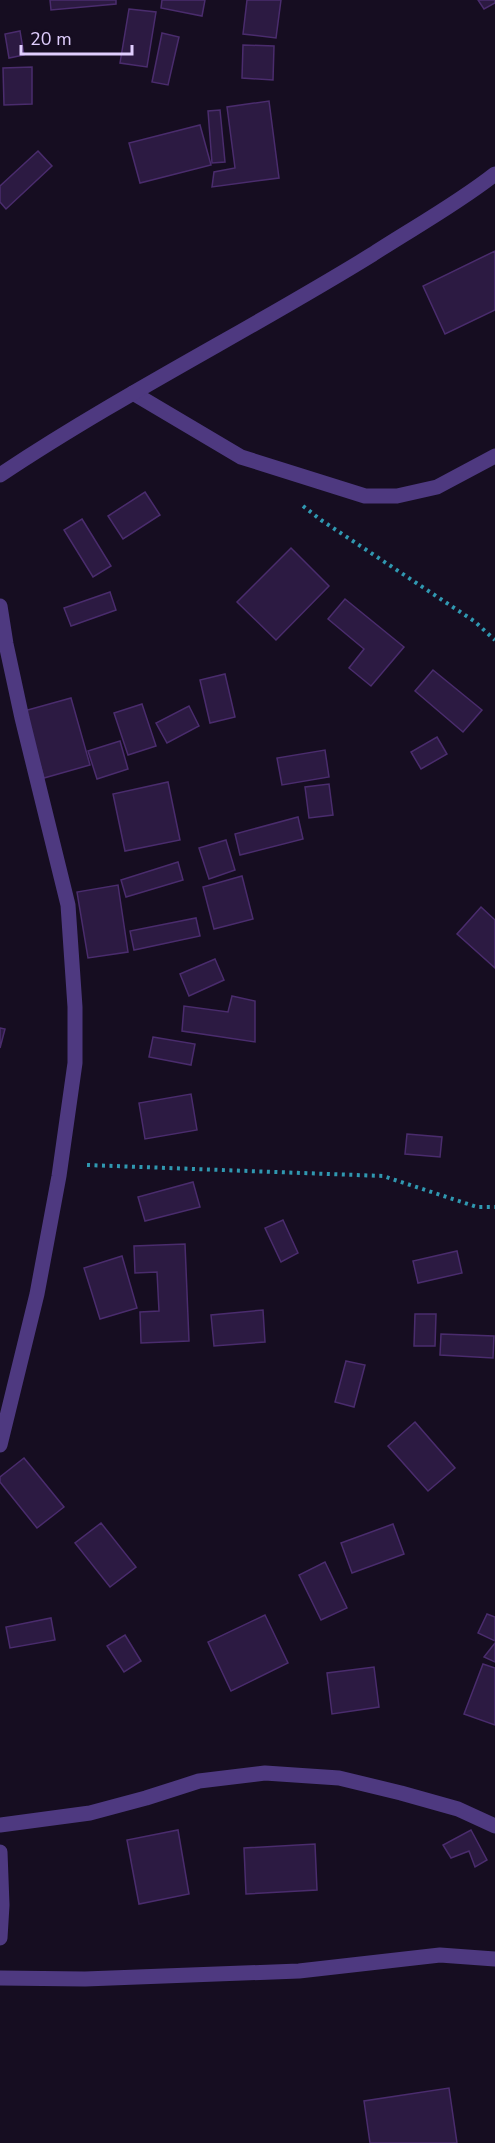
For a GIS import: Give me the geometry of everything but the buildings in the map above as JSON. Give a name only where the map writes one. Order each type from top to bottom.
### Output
[{"type":"street","points":[[0,475],[86,420],[332,279],[495,174]]},
{"type":"street","points":[[133,393],[241,457],[365,496],[397,496],[437,487],[495,456]]},
{"type":"street","points":[[0,606],[22,718],[68,905],[75,1007],[75,1063],[61,1164],[37,1294],[0,1444]]},
{"type":"street","points":[[0,1825],[90,1813],[198,1781],[265,1773],[339,1779],[390,1790],[458,1809],[495,1826]]},
{"type":"street","points":[[0,1852],[2,1905],[0,1938]]},
{"type":"street","points":[[0,1978],[86,1979],[299,1971],[441,1955],[495,1959]]},
{"type":"path","points":[[294,499],[321,520],[467,616],[495,640]]},
{"type":"path","points":[[61,1164],[382,1176],[477,1207],[495,1207]]}]
